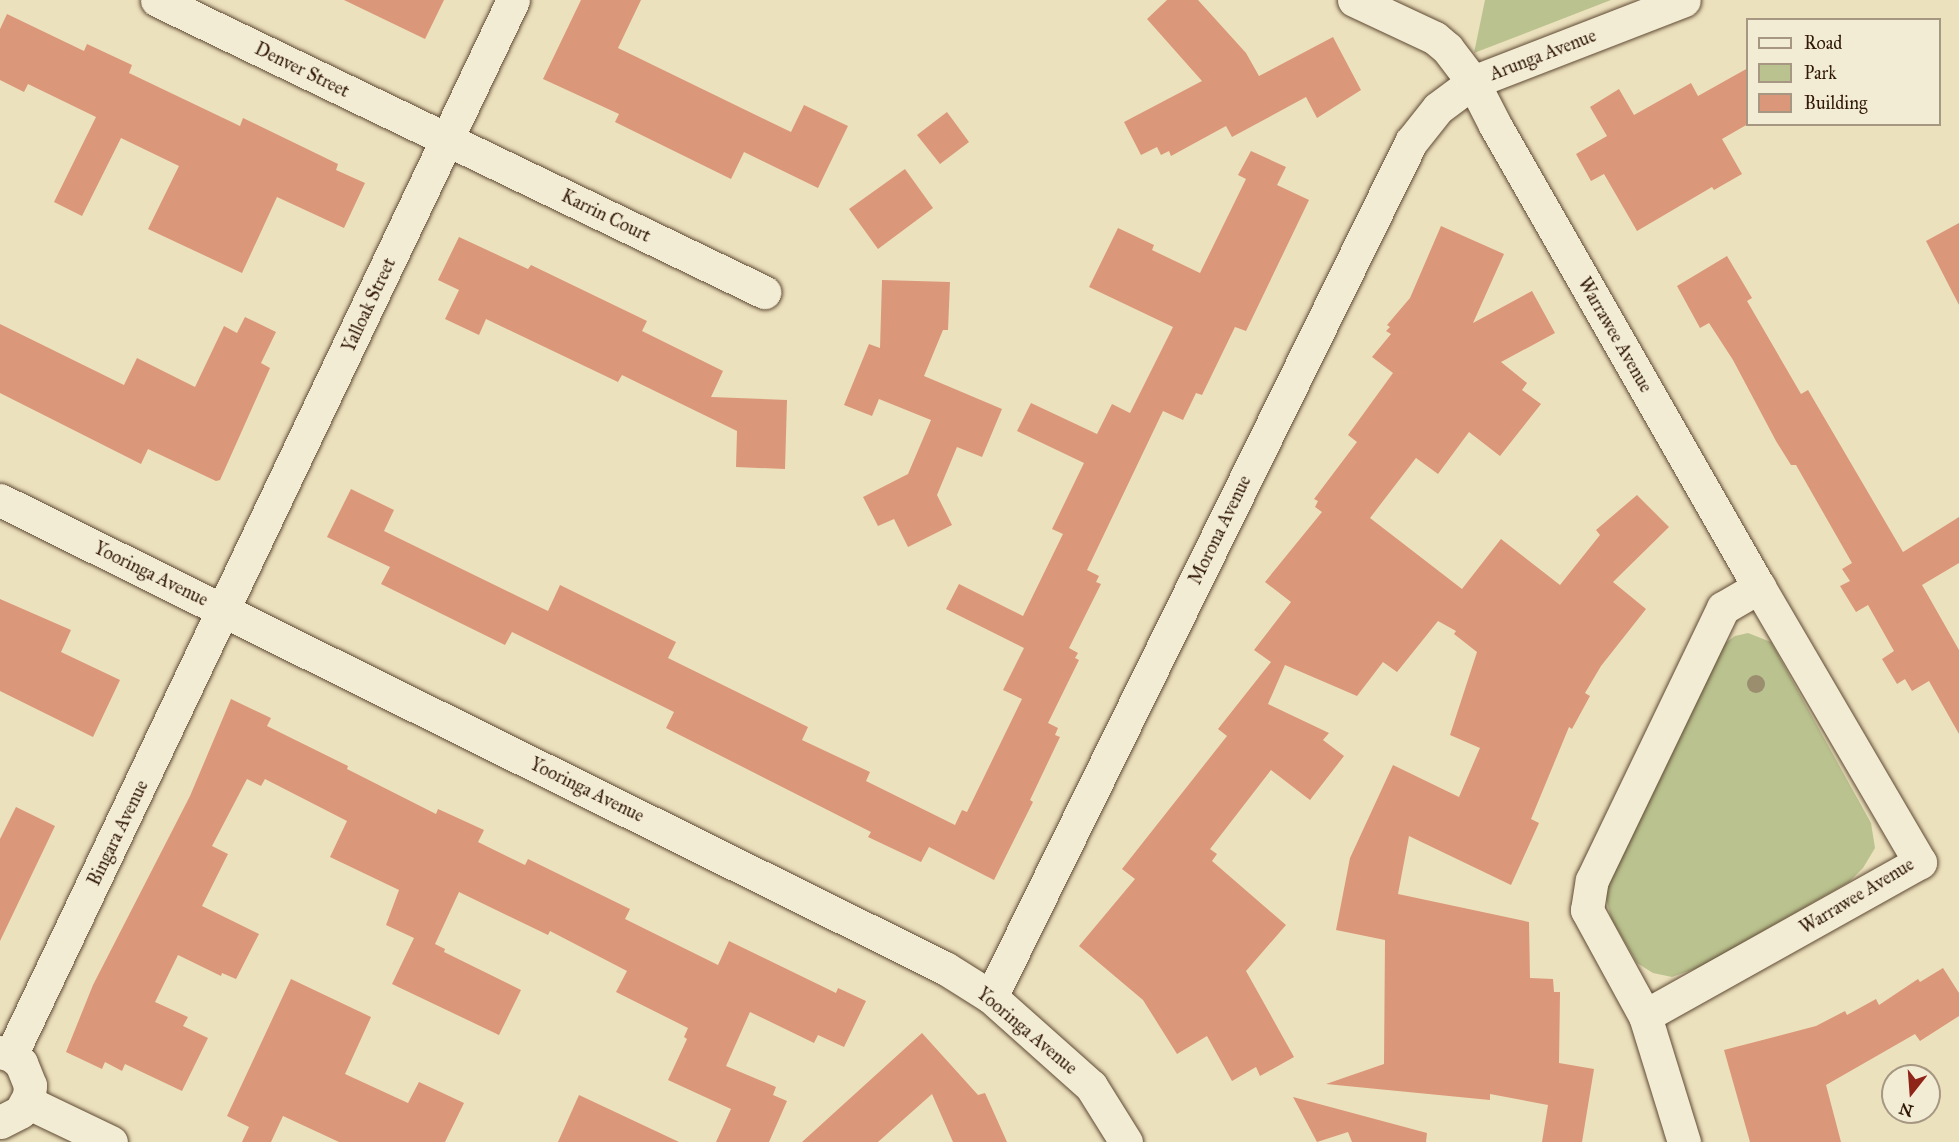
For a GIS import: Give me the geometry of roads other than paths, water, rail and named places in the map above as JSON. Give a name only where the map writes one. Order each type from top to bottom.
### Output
[{"type":"street","name":"Denver Street","points":[[157,0],[447,139]]},
{"type":"street","name":"Yalloak Street","points":[[225,610],[513,0]]},
{"type":"street","name":"Arunga Avenue","points":[[1354,0],[1435,38],[1447,48],[1473,82],[1684,0]]},
{"type":"street","name":"Warrawee Avenue","points":[[1473,82],[1495,125],[1759,587],[1927,864],[1645,1016]]},
{"type":"street","name":"Morona Avenue","points":[[991,997],[1411,142],[1438,108],[1473,82]]},
{"type":"street","name":"Karrin Court","points":[[447,139],[764,292]]},
{"type":"street","name":"Yooringa Avenue","points":[[0,500],[934,963],[991,997],[1091,1086],[1126,1142]]},
{"type":"street","points":[[1684,1142],[1645,1016],[1587,910],[1592,880],[1723,608],[1759,587]]},
{"type":"street","name":"Bingara Avenue","points":[[6,1054],[225,610]]},
{"type":"street","points":[[0,1122],[15,1116],[27,1102],[29,1079],[24,1068],[6,1054]]},
{"type":"street","points":[[27,1102],[111,1142]]}]
